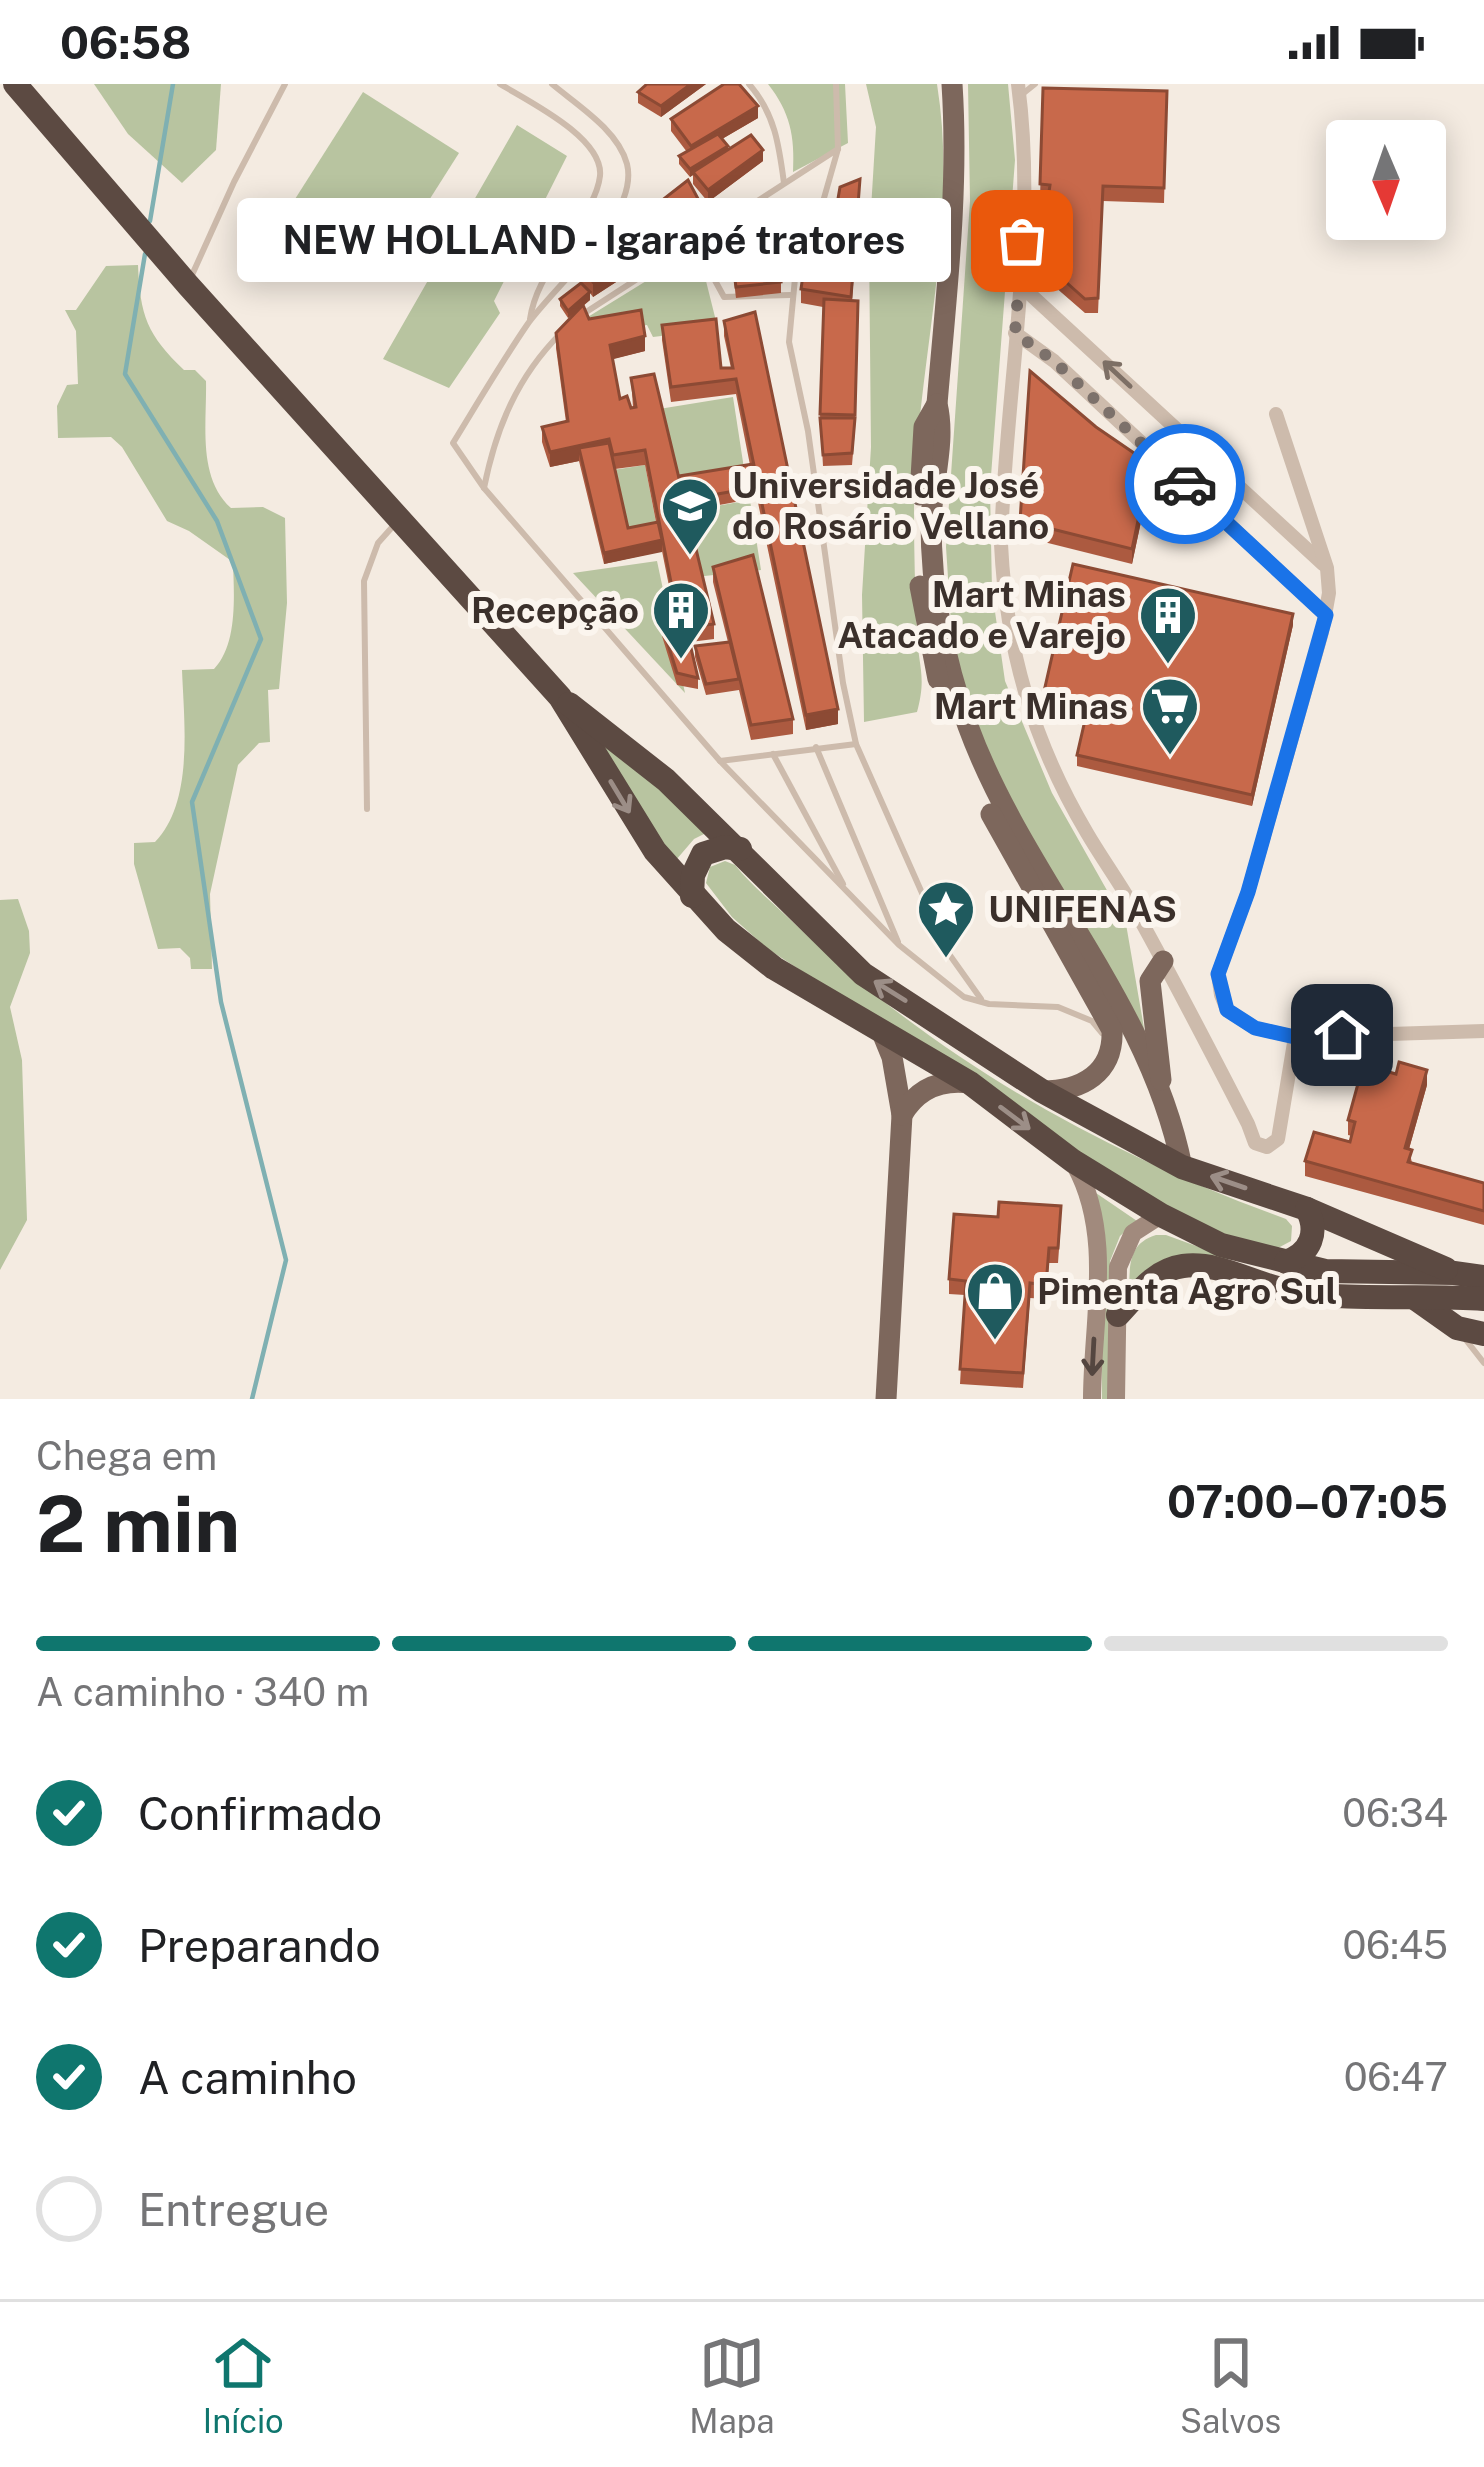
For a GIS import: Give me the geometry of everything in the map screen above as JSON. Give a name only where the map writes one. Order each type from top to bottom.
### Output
[{"type":"highway","points":[[15,84],[188,285],[560,697],[666,780],[863,974],[1042,1091],[1182,1167],[1307,1209],[1454,1273]]},
{"type":"highway","points":[[560,697],[626,809],[692,896],[726,930],[775,968],[970,1083],[1073,1161],[1221,1245],[1353,1273],[1484,1277]]},
{"type":"highway","points":[[692,896],[693,875],[703,854],[725,847],[740,849]]},
{"type":"highway","points":[[1286,1262],[1297,1258],[1312,1241],[1314,1230],[1307,1209]]},
{"type":"highway","points":[[1118,1315],[1156,1276],[1185,1266],[1205,1266],[1290,1291],[1484,1298]]},
{"type":"highway","points":[[1353,1273],[1385,1297]]},
{"type":"highway","points":[[1416,1299],[1456,1328],[1484,1334]]},
{"type":"main road","points":[[952,84],[953,203],[931,515],[932,579],[951,680],[1007,813],[1163,1093]]},
{"type":"main road","points":[[937,404],[925,427],[919,580],[940,687],[975,782],[1105,1013],[1113,1045],[1112,1054],[1093,1077],[1062,1091],[1042,1091]]},
{"type":"main road","points":[[1163,961],[1150,981],[1150,993],[1163,1093],[1182,1167]]},
{"type":"main road","points":[[881,1030],[892,1057],[902,1115],[886,1399]]},
{"type":"main road","points":[[902,1115],[925,1089],[946,1082],[970,1083]]},
{"type":"main road","points":[[1073,1161],[1090,1200],[1096,1234],[1092,1399]]},
{"type":"main road","points":[[1116,1399],[1118,1267],[1133,1233],[1161,1215]]},
{"type":"street","points":[[1019,90],[1023,155],[1019,284],[1000,544],[1011,646],[1040,742],[1089,837],[1163,961],[1255,1143],[1267,1147],[1278,1138],[1295,1037]]},
{"type":"street","points":[[1019,284],[1327,568]]},
{"type":"street","points":[[1015,333],[1054,361],[1326,615]]},
{"type":"street","points":[[1276,414],[1327,568],[1326,615],[1248,892],[1218,974],[1227,1010],[1255,1028],[1295,1037],[1484,1031]]},
{"type":"lane","points":[[188,285],[285,84]]},
{"type":"lane","points":[[500,84],[562,122],[598,159],[600,175],[594,196],[539,286],[529,322]]},
{"type":"lane","points":[[552,84],[620,146],[629,183],[621,206],[529,322],[452,443],[484,488],[721,760],[899,945],[964,997],[981,999]]},
{"type":"lane","points":[[749,84],[776,130],[784,183]]},
{"type":"lane","points":[[836,84],[838,149],[820,212],[797,257],[789,342],[808,431],[856,745],[949,954],[981,999],[989,1004],[1076,1012],[1092,1021],[1113,1045]]},
{"type":"lane","points":[[1019,90],[1035,84]]},
{"type":"lane","points":[[484,488],[508,405],[552,343],[596,304],[838,149]]},
{"type":"lane","points":[[705,233],[712,275],[724,297],[791,295]]},
{"type":"lane","points":[[367,809],[364,581],[377,543],[403,518]]},
{"type":"lane","points":[[721,760],[856,745]]},
{"type":"lane","points":[[816,747],[899,945]]},
{"type":"lane","points":[[773,754],[848,892]]},
{"type":"lane","points":[[1456,1328],[1484,1363]]},
{"type":"green space","points":[[94,84],[221,84],[216,150],[182,183],[128,134]]},
{"type":"green space","points":[[768,84],[845,84],[848,143],[793,172],[789,125]]},
{"type":"green space","points":[[866,84],[937,84],[943,191],[916,459],[920,699],[917,712],[864,722],[862,595],[871,447],[869,242],[876,127]]},
{"type":"green space","points":[[968,84],[1008,84],[1015,160],[990,489],[992,591],[1005,681],[1052,793],[1126,924],[1145,1034],[1015,811],[968,706],[952,638],[946,547],[970,201]]},
{"type":"green space","points":[[363,92],[459,153],[379,279],[283,218]]},
{"type":"green space","points":[[517,125],[567,156],[494,301],[500,313],[449,388],[383,359]]},
{"type":"green space","points":[[698,249],[718,329],[653,337],[647,325],[589,334],[583,320]]},
{"type":"green space","points":[[138,265],[141,298],[154,335],[184,370],[195,370],[206,381],[206,449],[220,495],[231,508],[263,507],[285,518],[287,603],[279,689],[268,690],[270,742],[259,743],[238,765],[210,894],[212,969],[191,969],[190,958],[180,948],[158,949],[134,864],[134,843],[155,842],[176,806],[184,760],[182,670],[214,669],[222,659],[233,618],[233,562],[167,521],[122,447],[111,437],[58,438],[57,406],[67,385],[78,384],[76,331],[65,310],[76,310],[106,266]]},
{"type":"green space","points":[[733,397],[745,475],[680,486],[659,409]]},
{"type":"green space","points":[[645,465],[658,533],[628,539],[613,470]]},
{"type":"green space","points":[[750,500],[761,570],[695,577],[683,512]]},
{"type":"green space","points":[[657,561],[685,693],[573,573]]},
{"type":"green space","points":[[586,726],[708,832],[694,839],[676,860],[657,841]]},
{"type":"green space","points":[[725,861],[735,865],[848,972],[963,1059],[1087,1132],[1286,1219],[1292,1226],[1291,1241],[1278,1248],[1229,1238],[1182,1220],[768,949],[732,917],[706,883],[710,867]]},
{"type":"green space","points":[[18,899],[29,931],[30,953],[10,1007],[22,1060],[27,1220],[0,1270],[0,900]]},
{"type":"green space","points":[[1096,1193],[1137,1221],[1120,1236],[1110,1261],[1111,1399],[1102,1399]]},
{"type":"green space","points":[[1156,1235],[1229,1258],[1129,1293],[1135,1250]]},
{"type":"building","points":[[647,84],[691,84],[661,106],[638,92]]},
{"type":"building","points":[[724,84],[739,84],[758,106],[691,146],[671,119]]},
{"type":"building","points":[[1043,88],[1167,91],[1164,188],[1103,186],[1098,298],[1085,299],[1039,258],[1050,185],[1040,184]]},
{"type":"building","points":[[718,134],[728,146],[690,169],[679,156]]},
{"type":"building","points":[[751,135],[763,150],[708,190],[693,172]]},
{"type":"building","points":[[860,179],[851,297],[801,289],[808,240],[831,239],[840,187]]},
{"type":"building","points":[[688,180],[704,210],[593,282],[579,265]]},
{"type":"building","points":[[773,228],[781,282],[736,287],[728,231]]},
{"type":"building","points":[[581,283],[590,292],[568,311],[560,299]]},
{"type":"building","points":[[824,299],[858,301],[855,415],[820,414]]},
{"type":"building","points":[[583,305],[589,319],[641,310],[645,336],[610,345],[620,399],[627,396],[631,408],[636,407],[631,378],[654,374],[714,624],[680,628],[645,450],[613,455],[609,439],[550,452],[542,427],[568,421],[556,333]]},
{"type":"building","points":[[755,312],[838,709],[806,715],[736,379],[671,387],[662,325],[716,319],[721,368],[733,368],[724,321]]},
{"type":"building","points":[[1030,371],[1096,427],[1150,464],[1132,549],[1020,521]]},
{"type":"building","points":[[820,418],[855,418],[852,453],[823,455]]},
{"type":"building","points":[[609,443],[628,528],[658,522],[662,540],[604,553],[579,448]]},
{"type":"building","points":[[753,464],[757,487],[684,500],[679,476]]},
{"type":"building","points":[[753,555],[793,719],[751,725],[713,567]]},
{"type":"building","name":"Mart Minas Atacado e Varejo","points":[[1073,564],[1293,614],[1252,795],[1077,755],[1088,707],[1043,696]]},
{"type":"building","name":"Recepção","points":[[662,625],[687,631],[698,678],[677,673]]},
{"type":"building","points":[[730,642],[739,679],[706,684],[695,646]]},
{"type":"building","points":[[1399,1062],[1427,1070],[1405,1148],[1412,1150],[1408,1162],[1484,1183],[1484,1211],[1305,1161],[1314,1132],[1350,1142],[1355,1122],[1348,1120],[1359,1080],[1368,1082],[1372,1067],[1396,1074]]},
{"type":"building","name":"Pimenta Agro Sul","points":[[999,1202],[1061,1206],[1058,1248],[1049,1248],[1046,1285],[1030,1283],[1023,1373],[960,1369],[966,1281],[949,1279],[954,1214],[998,1217]]},
{"type":"waterway","points":[[150,221],[173,84]]},
{"type":"waterway","points":[[145,254],[125,374],[217,521],[261,639],[192,802],[221,1002],[286,1260],[252,1399]]},
{"type":"way so far","points":[[1022,241],[1015,333],[1054,361],[1185,484]]},
{"type":"place","name":"NEW HOLLAND - Igarapé tratores","points":[[1022,241]]},
{"type":"place","name":"Universidade José do Rosário Vellano","points":[[690,557]]},
{"type":"place","name":"Recepção","points":[[681,661]]},
{"type":"place","name":"Mart Minas Atacado e Varejo","points":[[1168,666]]},
{"type":"place","name":"Mart Minas","points":[[1170,757]]},
{"type":"place","name":"UNIFENAS","points":[[946,960]]},
{"type":"place","name":"Pimenta Agro Sul","points":[[995,1342]]},
{"type":"route","points":[[1185,484],[1326,615],[1248,892],[1218,974],[1221,995],[1227,1010],[1255,1028],[1295,1037],[1342,1035]]}]
